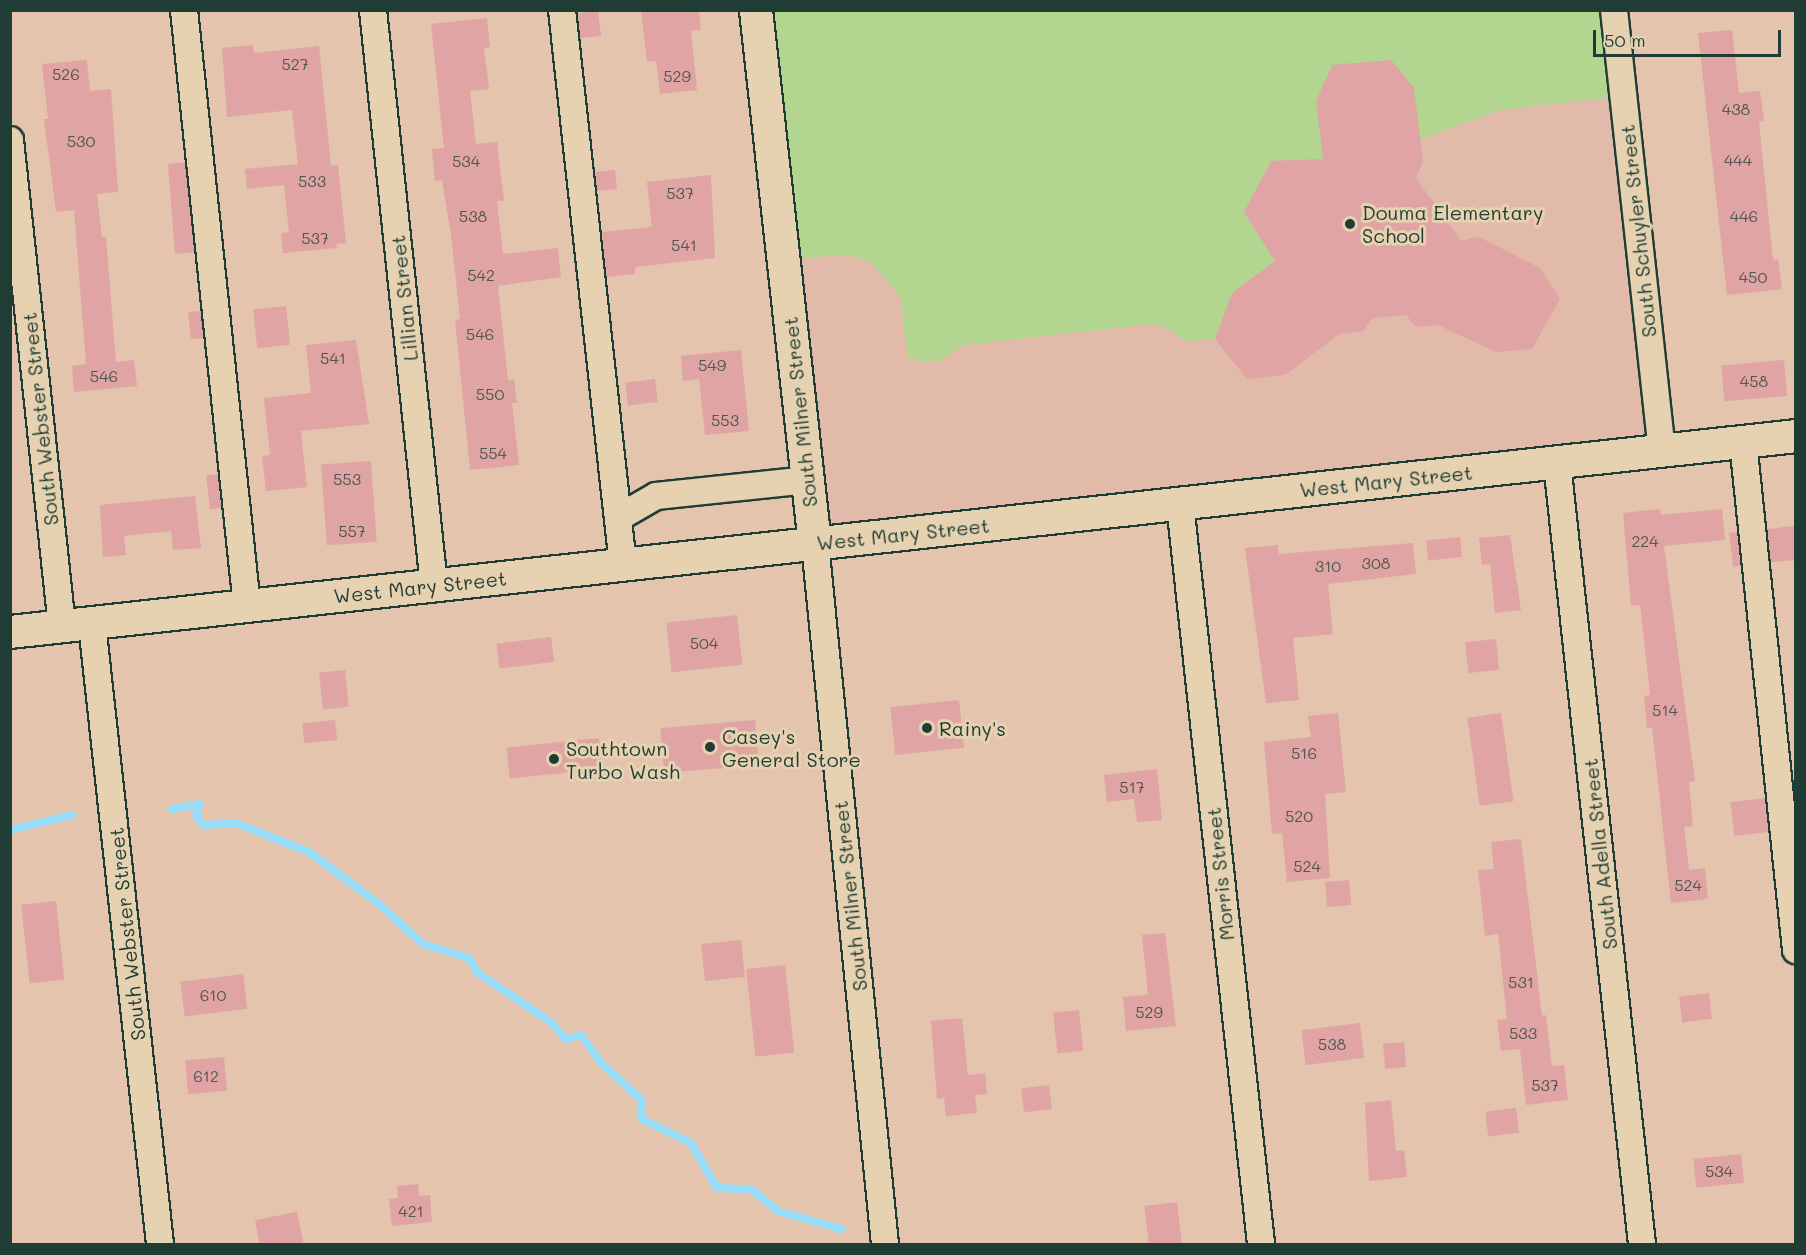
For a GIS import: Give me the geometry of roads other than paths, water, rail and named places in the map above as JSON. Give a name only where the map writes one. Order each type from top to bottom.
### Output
[{"type":"main road","name":"South Milner Street","points":[[756,10],[815,544]]},
{"type":"main road","name":"West Mary Street","points":[[10,632],[1796,436]]},
{"type":"street","points":[[184,10],[247,606]]},
{"type":"street","name":"Lillian Street","points":[[373,10],[434,586]]},
{"type":"street","points":[[562,10],[623,565]]},
{"type":"street","name":"South Schuyler Street","points":[[1614,10],[1662,451]]},
{"type":"street","name":"South Webster Street","points":[[10,140],[160,1245]]},
{"type":"street","points":[[1743,442],[1796,951]]},
{"type":"street","name":"South Adella Street","points":[[1557,463],[1642,1245]]},
{"type":"street","points":[[618,518],[656,496],[808,480]]},
{"type":"street","name":"Morris Street","points":[[1180,504],[1261,1245]]},
{"type":"street","name":"South Milner Street","points":[[815,544],[885,1245]]},
{"type":"waterway","points":[[172,809],[200,804],[196,815],[203,825],[236,823],[309,852],[379,904],[423,944],[469,958],[478,973],[551,1022],[566,1039],[581,1035],[602,1064],[641,1099],[642,1119],[691,1143],[717,1188],[751,1189],[778,1211],[841,1229]]},
{"type":"waterway","points":[[10,830],[72,815]]},
{"type":"place","name":"Douma Elementary School","points":[[1350,224]]},
{"type":"place","name":"Rainy's","points":[[927,728]]},
{"type":"place","name":"Casey's General Store","points":[[710,747]]},
{"type":"place","name":"Southtown Turbo Wash","points":[[554,759]]}]
